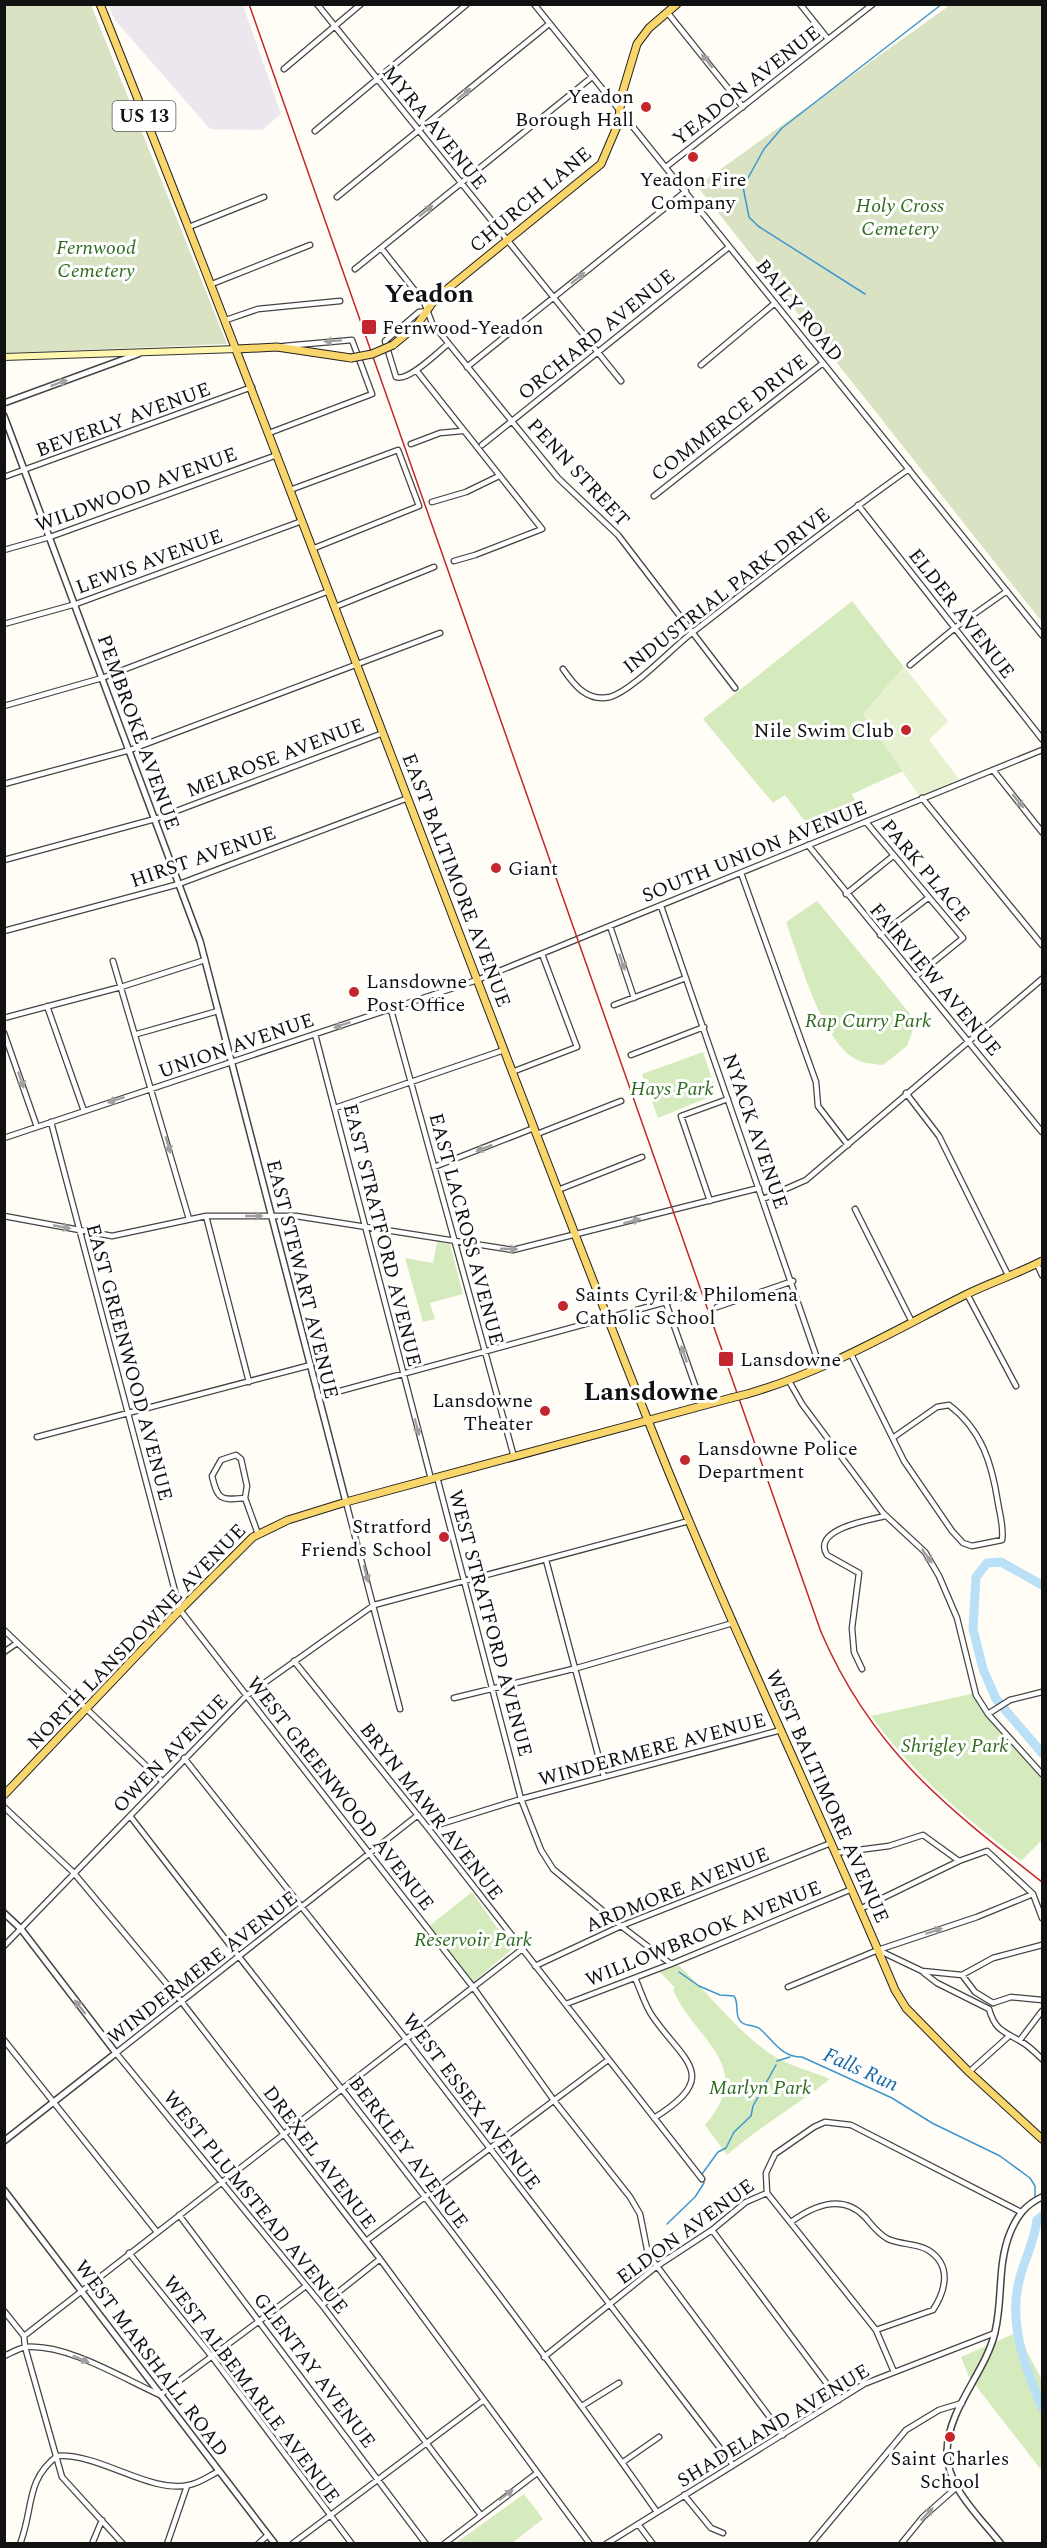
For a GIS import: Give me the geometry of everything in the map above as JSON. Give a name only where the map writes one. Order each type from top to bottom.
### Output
[{"type":"main road","name":"US 13","points":[[100,4],[237,349]]},
{"type":"main road","name":"CHURCH LANE","points":[[281,347],[326,356],[351,358],[372,354],[393,345],[414,328],[435,299],[601,164],[617,126],[622,94],[637,44],[649,28],[677,4]]},
{"type":"main road","points":[[4,357],[281,347]]},
{"type":"main road","name":"EAST BALTIMORE AVENUE","points":[[237,349],[512,1072],[648,1421]]},
{"type":"main road","name":"NORTH LANSDOWNE AVENUE","points":[[4,1795],[180,1610],[258,1534],[288,1520],[346,1502],[789,1381],[851,1354],[967,1294],[1040,1263]]},
{"type":"main road","name":"WEST BALTIMORE AVENUE","points":[[648,1421],[733,1623],[895,1990],[906,2008],[969,2072],[1042,2139]]},
{"type":"street","name":"MYRA AVENUE","points":[[317,4],[621,381]]},
{"type":"street","points":[[284,69],[361,4]]},
{"type":"street","points":[[315,131],[467,4]]},
{"type":"street","name":"BAILY ROAD","points":[[534,4],[1042,635]]},
{"type":"street","points":[[800,4],[828,39]]},
{"type":"street","name":"YEADON AVENUE","points":[[666,167],[873,4]]},
{"type":"street","points":[[668,12],[743,107]]},
{"type":"street","points":[[337,197],[549,24]]},
{"type":"street","points":[[355,269],[592,77]]},
{"type":"street","points":[[467,367],[686,191]]},
{"type":"street","points":[[189,227],[264,197]]},
{"type":"street","points":[[212,284],[310,244]]},
{"type":"street","name":"ORCHARD AVENUE","points":[[482,445],[729,247]]},
{"type":"street","name":"PENN STREET","points":[[381,248],[424,302],[431,322],[448,344],[558,478],[618,535],[735,688]]},
{"type":"street","points":[[226,320],[258,309],[340,302]]},
{"type":"street","points":[[700,364],[775,303]]},
{"type":"street","name":"CHURCH LANE","points":[[416,370],[398,379],[385,344],[386,339],[419,312],[427,311]]},
{"type":"street","points":[[269,433],[372,394],[352,340],[281,347]]},
{"type":"street","points":[[448,344],[416,370],[462,431],[542,529],[454,561]]},
{"type":"street","points":[[4,403],[142,352]]},
{"type":"street","name":"COMMERCE DRIVE","points":[[654,495],[823,363]]},
{"type":"street","name":"BEVERLY AVENUE","points":[[4,477],[26,471],[252,387]]},
{"type":"street","name":"PEMBROKE AVENUE","points":[[4,416],[76,603],[200,941],[232,1063]]},
{"type":"street","points":[[411,444],[440,433],[462,431]]},
{"type":"street","points":[[290,490],[398,450],[419,506],[312,549]]},
{"type":"street","name":"WILDWOOD AVENUE","points":[[4,550],[50,537],[276,455]]},
{"type":"street","name":"INDUSTRIAL PARK DRIVE","points":[[563,669],[579,690],[589,696],[610,697],[621,693],[691,633],[858,505],[909,469]]},
{"type":"street","points":[[432,502],[466,492],[499,476]]},
{"type":"street","name":"ELDER AVENUE","points":[[858,505],[1042,739]]},
{"type":"street","name":"LEWIS AVENUE","points":[[4,624],[76,603],[302,521]]},
{"type":"street","points":[[335,607],[434,567]]},
{"type":"street","points":[[4,706],[102,678],[329,591]]},
{"type":"street","points":[[910,665],[956,627],[1007,591]]},
{"type":"street","points":[[4,784],[129,750],[440,633]]},
{"type":"street","name":"MELROSE AVENUE","points":[[4,860],[155,819],[383,733]]},
{"type":"street","name":"SOUTH UNION AVENUE","points":[[477,980],[1042,750]]},
{"type":"street","points":[[993,770],[1042,832]]},
{"type":"street","name":"HIRST AVENUE","points":[[4,931],[179,884],[408,798]]},
{"type":"street","points":[[922,798],[1042,945]]},
{"type":"street","name":"PARK PLACE","points":[[866,822],[963,938],[915,976]]},
{"type":"street","name":"FAIRVIEW AVENUE","points":[[808,845],[1042,1132]]},
{"type":"street","points":[[846,894],[893,856]]},
{"type":"street","points":[[741,873],[816,1082],[818,1106],[848,1145]]},
{"type":"street","points":[[880,935],[928,898]]},
{"type":"street","name":"NYACK AVENUE","points":[[661,906],[793,1281],[820,1367]]},
{"type":"street","points":[[610,926],[634,998]]},
{"type":"street","points":[[512,1072],[577,1047],[542,954]]},
{"type":"street","points":[[4,1018],[121,987],[205,960]]},
{"type":"street","points":[[113,961],[189,1219]]},
{"type":"street","points":[[614,1005],[686,978]]},
{"type":"street","points":[[763,1199],[801,1183],[906,1093],[970,1043],[1042,979]]},
{"type":"street","name":"UNION AVENUE","points":[[4,1138],[477,980]]},
{"type":"street","points":[[47,1006],[84,1111]]},
{"type":"street","name":"EAST LACROSS AVENUE","points":[[391,1010],[514,1457]]},
{"type":"street","points":[[136,1034],[218,1011]]},
{"type":"street","points":[[631,1055],[704,1027]]},
{"type":"street","points":[[4,1033],[37,1127]]},
{"type":"street","name":"EAST STRATFORD AVENUE","points":[[315,1034],[403,1375],[434,1478]]},
{"type":"street","points":[[335,1108],[504,1050]]},
{"type":"street","name":"EAST STEWART AVENUE","points":[[232,1063],[346,1502]]},
{"type":"street","points":[[906,1093],[939,1136],[1008,1275]]},
{"type":"street","points":[[710,1201],[681,1116],[728,1099]]},
{"type":"street","points":[[434,1167],[621,1101]]},
{"type":"street","name":"EAST GREENWOOD AVENUE","points":[[51,1122],[180,1610]]},
{"type":"street","points":[[558,1190],[642,1158]]},
{"type":"street","points":[[4,1216],[112,1236],[206,1216],[296,1216],[513,1250],[759,1188]]},
{"type":"street","points":[[855,1209],[912,1322]]},
{"type":"street","points":[[206,1216],[249,1382]]},
{"type":"street","points":[[1040,1263],[1042,1275]]},
{"type":"street","points":[[717,1307],[793,1281]]},
{"type":"street","points":[[318,1397],[609,1320],[694,1294]]},
{"type":"street","points":[[967,1294],[1016,1386]]},
{"type":"street","points":[[666,1303],[702,1405]]},
{"type":"street","points":[[851,1354],[910,1470],[952,1531],[963,1543],[972,1546],[1002,1540],[992,1464],[987,1452],[958,1412],[950,1405],[937,1407],[894,1437]]},
{"type":"street","points":[[37,1437],[310,1365]]},
{"type":"street","points":[[789,1381],[802,1404],[885,1516],[925,1552],[939,1576],[957,1618],[976,1695],[1042,1774]]},
{"type":"street","points":[[245,1498],[225,1500],[216,1492],[212,1476],[221,1460],[236,1455],[241,1459],[247,1486],[245,1498],[258,1534]]},
{"type":"street","name":"WEST STRATFORD AVENUE","points":[[434,1478],[521,1799],[541,1850],[553,1869],[671,1964]]},
{"type":"street","points":[[346,1502],[400,1708]]},
{"type":"street","points":[[862,1669],[854,1652],[852,1628],[859,1573],[827,1555],[824,1546],[826,1540],[839,1529],[885,1516]]},
{"type":"street","name":"OWEN AVENUE","points":[[4,1946],[73,1872],[246,1696],[374,1605],[690,1521]]},
{"type":"street","points":[[546,1560],[577,1668],[604,1777]]},
{"type":"street","name":"WEST GREENWOOD AVENUE","points":[[180,1610],[473,1987],[555,2102],[630,2197],[640,2214],[648,2254],[783,2435]]},
{"type":"street","points":[[454,1698],[577,1668],[733,1623]]},
{"type":"street","points":[[4,1630],[162,1781]]},
{"type":"street","points":[[4,1652],[16,1643]]},
{"type":"street","name":"BRYN MAWR AVENUE","points":[[294,1661],[418,1815],[521,1950],[566,2004],[702,2179]]},
{"type":"street","points":[[990,1712],[1017,1697],[1042,1692]]},
{"type":"street","name":"WINDERMERE AVENUE","points":[[428,1828],[521,1799],[781,1730]]},
{"type":"street","name":"WEST ESSEX AVENUE","points":[[184,1758],[612,2304],[733,2465]]},
{"type":"street","name":"DREXEL AVENUE","points":[[4,1807],[73,1872],[181,2001],[380,2259],[590,2544]]},
{"type":"street","name":"WINDERMERE AVENUE","points":[[4,2141],[418,1815]]},
{"type":"street","name":"BERKLEY AVENUE","points":[[130,1816],[343,2088],[582,2406],[657,2512]]},
{"type":"street","points":[[836,1852],[889,1846],[923,1835],[959,1861]]},
{"type":"street","name":"ARDMORE AVENUE","points":[[535,1966],[621,1926],[831,1843]]},
{"type":"street","points":[[860,1909],[959,1861],[987,1851],[1033,1894],[1042,1918]]},
{"type":"street","name":"WILLOWBROOK AVENUE","points":[[566,2004],[671,1964],[852,1889]]},
{"type":"street","points":[[788,1987],[878,1950],[977,1917],[1033,1894]]},
{"type":"street","name":"WEST PLUMSTEAD AVENUE","points":[[4,1913],[21,1929],[116,2053],[322,2305],[480,2514]]},
{"type":"street","points":[[922,1971],[962,1975],[993,1958],[1042,1945]]},
{"type":"street","points":[[24,2336],[521,1950]]},
{"type":"street","points":[[878,1950],[922,1971],[937,1983],[989,2009],[994,2024],[1008,2037],[1020,2040],[1042,2059]]},
{"type":"street","points":[[962,1975],[975,1992],[993,2003]]},
{"type":"street","points":[[635,1978],[652,2016],[680,2048],[690,2064],[692,2080],[680,2103],[654,2118]]},
{"type":"street","points":[[989,2009],[993,2003],[1011,1997],[1042,2000]]},
{"type":"street","points":[[1020,2040],[1042,2010]]},
{"type":"street","points":[[969,2072],[1008,2037]]},
{"type":"street","points":[[4,2040],[55,2101],[157,2232]]},
{"type":"street","points":[[366,2241],[555,2102],[608,2060]]},
{"type":"street","name":"ELDON AVENUE","points":[[544,2357],[657,2266],[712,2230],[746,2202],[767,2193],[766,2173],[775,2154],[814,2127],[837,2122],[851,2125],[1021,2212]]},
{"type":"street","name":"WEST MARSHALL ROAD","points":[[4,2190],[274,2544]]},
{"type":"street","points":[[767,2193],[876,2330],[894,2372]]},
{"type":"street","points":[[1001,2544],[957,2487],[951,2476],[947,2451],[962,2403],[995,2333],[1004,2249],[1021,2212],[1042,2197]]},
{"type":"street","points":[[791,2222],[809,2209],[824,2204],[841,2204],[855,2209],[886,2238],[928,2250],[939,2261],[945,2271],[945,2285],[933,2310],[876,2330]]},
{"type":"street","name":"GLENTAY AVENUE","points":[[178,2215],[378,2477],[426,2544]]},
{"type":"street","points":[[712,2230],[839,2400]]},
{"type":"street","name":"WEST ALBEMARLE AVENUE","points":[[129,2253],[213,2358],[352,2544]]},
{"type":"street","points":[[322,2305],[380,2259]]},
{"type":"street","points":[[4,2356],[25,2347],[75,2356],[160,2395],[213,2358],[259,2320],[306,2286]]},
{"type":"street","points":[[4,2311],[24,2336],[25,2347],[62,2477],[123,2544]]},
{"type":"street","name":"SHADELAND AVENUE","points":[[606,2544],[864,2384],[995,2333]]},
{"type":"street","points":[[582,2406],[619,2383]]},
{"type":"street","points":[[292,2544],[378,2477],[484,2400]]},
{"type":"street","points":[[811,2544],[906,2430],[939,2410],[962,2403]]},
{"type":"street","points":[[623,2462],[658,2437]]},
{"type":"street","points":[[20,2544],[27,2526],[33,2486],[38,2475],[57,2456],[75,2455],[153,2481],[187,2486],[219,2471]]},
{"type":"street","points":[[444,2544],[480,2514],[537,2473]]},
{"type":"street","points":[[167,2544],[187,2486]]},
{"type":"street","points":[[901,2544],[924,2517],[957,2487]]},
{"type":"street","points":[[684,2495],[711,2528],[723,2534]]},
{"type":"street","points":[[92,2544],[102,2520]]},
{"type":"street","points":[[638,2524],[653,2544]]},
{"type":"street","points":[[258,2544],[268,2535]]},
{"type":"shaded area","points":[[108,5],[243,5],[281,114],[262,130],[210,129],[115,20]]},
{"type":"green space","name":"Fernwood Cemetery","points":[[4,5],[91,5],[227,344],[5,353]]},
{"type":"green space","name":"Holy Cross Cemetery","points":[[950,5],[1042,5],[1042,622],[697,186]]},
{"type":"green space","points":[[852,601],[904,667],[863,714],[903,771],[852,794],[863,816],[814,833],[785,795],[773,803],[703,719]]},
{"type":"green space","name":"Nile Swim Club","points":[[904,667],[948,721],[929,740],[959,779],[920,797],[863,714]]},
{"type":"green space","name":"Rap Curry Park","points":[[817,901],[916,1021],[907,1046],[883,1065],[860,1061],[847,1053],[824,1021],[805,978],[786,922]]},
{"type":"green space","name":"Hays Park","points":[[703,1052],[717,1094],[658,1118],[642,1074]]},
{"type":"green space","points":[[437,1242],[450,1244],[463,1294],[430,1303],[435,1319],[423,1322],[405,1258],[433,1263]]},
{"type":"green space","name":"Shrigley Park","points":[[975,1693],[988,1714],[1042,1774],[1042,1840],[1021,1861],[923,1777],[871,1716]]},
{"type":"green space","name":"Reservoir Park","points":[[472,1892],[512,1949],[472,1983],[429,1926]]},
{"type":"green space","name":"Marlyn Park","points":[[678,1965],[733,2022],[769,2053],[830,2079],[727,2155],[705,2125],[719,2104],[725,2086],[724,2070],[717,2054],[683,2008],[673,1990],[675,1988],[660,1972]]},
{"type":"green space","points":[[1020,2331],[1026,2350],[1042,2380],[1042,2471],[969,2377],[961,2357]]},
{"type":"green space","points":[[524,2494],[543,2519],[512,2543],[456,2543]]},
{"type":"waterway","points":[[865,294],[758,226],[749,217],[743,187],[764,149],[782,128],[942,4]]},
{"type":"waterway","points":[[1042,1585],[1001,1562],[987,1563],[976,1577],[973,1629],[983,1669],[996,1699],[1042,1753]]},
{"type":"waterway","name":"Falls Run","points":[[679,1972],[699,1986],[720,1995],[734,1996],[741,2022],[760,2029],[783,2051],[802,2057],[892,2098],[932,2123],[1000,2156],[1030,2178],[1035,2186],[1035,2196]]},
{"type":"waterway","points":[[777,2061],[790,2057]]},
{"type":"waterway","points":[[667,2224],[695,2197],[704,2183],[702,2174],[718,2152],[726,2148],[734,2132],[751,2116],[753,2106],[776,2065]]},
{"type":"waterway","points":[[1042,2216],[1037,2220],[1016,2297],[1020,2346],[1042,2408]]},
{"type":"railway","points":[[249,4],[821,1632],[841,1674],[863,1710],[914,1773],[943,1801],[1042,1882]]},
{"type":"place","name":"Yeadon Borough Hall","points":[[646,107]]},
{"type":"place","name":"Yeadon Fire Company","points":[[693,157]]},
{"type":"place","name":"Fernwood-Yeadon","points":[[369,327]]},
{"type":"place","name":"Nile Swim Club","points":[[906,730]]},
{"type":"place","name":"Giant","points":[[496,868]]},
{"type":"place","name":"Lansdowne Post Office","points":[[354,992]]},
{"type":"place","name":"Saints Cyril & Philomena Catholic School","points":[[563,1306]]},
{"type":"place","name":"Lansdowne","points":[[726,1359]]},
{"type":"place","name":"Lansdowne Theater","points":[[545,1411]]},
{"type":"place","name":"Lansdowne Police Department","points":[[685,1460]]},
{"type":"place","name":"Stratford Friends School","points":[[444,1537]]},
{"type":"place","name":"Saint Charles School","points":[[950,2437]]},
{"type":"district","name":"Yeadon","points":[[429,293]]},
{"type":"district","name":"Lansdowne","points":[[651,1391]]}]
